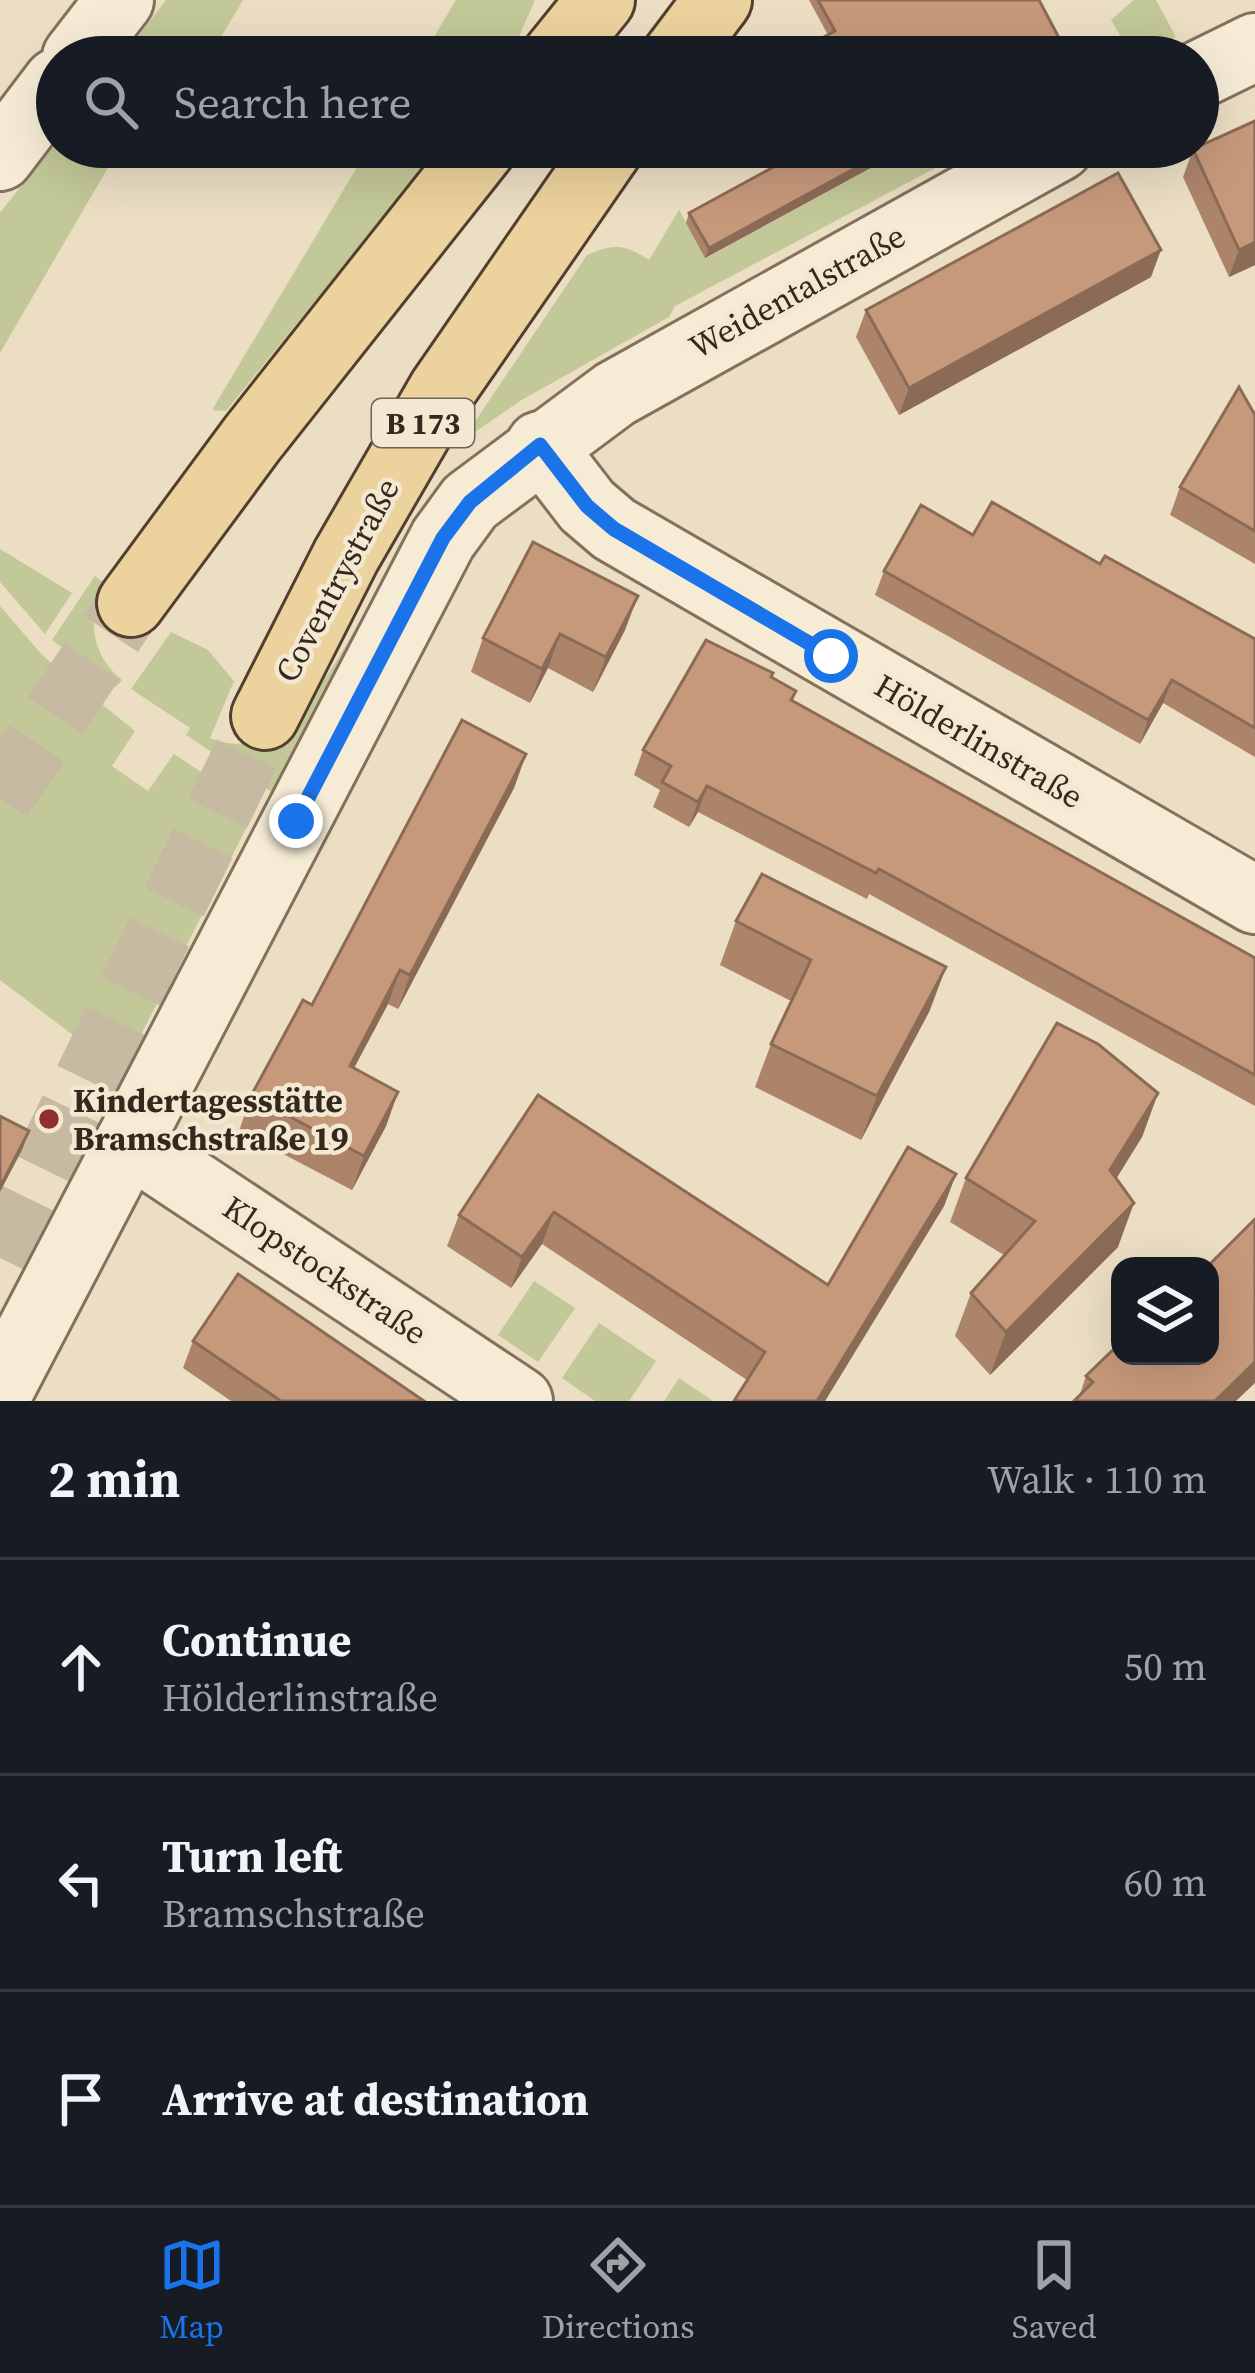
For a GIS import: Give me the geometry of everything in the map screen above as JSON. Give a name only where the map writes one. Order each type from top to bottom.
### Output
[{"type":"main road","points":[[572,36],[601,0]]},
{"type":"main road","points":[[131,604],[252,439],[466,168]]},
{"type":"main road","name":"Coventrystraße","points":[[265,716],[346,556],[442,390],[595,168]]},
{"type":"street","points":[[92,36],[120,0]]},
{"type":"street","points":[[1219,65],[1255,47]]},
{"type":"street","points":[[0,157],[36,110]]},
{"type":"street","name":"Weidentalstraße","points":[[0,1390],[443,538],[470,502],[540,445],[615,394],[1021,168]]},
{"type":"street","name":"Hölderlinstraße","points":[[540,445],[587,506],[614,529],[1255,900]]},
{"type":"street","name":"Klopstockstraße","points":[[129,1142],[519,1401]]},
{"type":"green space","points":[[166,0],[243,0],[222,36],[138,36]]},
{"type":"green space","points":[[456,0],[535,0],[519,36],[435,36]]},
{"type":"green space","points":[[1134,0],[1156,0],[1175,36],[1120,36],[1111,20]]},
{"type":"green space","points":[[36,167],[108,168],[0,353],[0,213]]},
{"type":"green space","points":[[356,168],[423,168],[226,411],[212,410]]},
{"type":"green space","points":[[871,168],[935,168],[675,306],[669,317],[520,401],[462,441],[587,255],[619,247],[649,260],[679,210],[706,258]]},
{"type":"green space","points":[[405,534],[416,540],[279,797],[186,735],[190,728],[131,689],[171,632],[208,650],[234,681],[210,738],[243,743],[273,732],[302,707],[328,674]]},
{"type":"green space","points":[[0,549],[72,593],[45,634],[0,582]]},
{"type":"green space","points":[[95,576],[102,581],[95,635],[103,658],[122,680],[116,687],[52,640]]},
{"type":"green space","points":[[0,606],[43,656],[135,731],[112,766],[148,791],[174,754],[256,809],[122,1072],[0,980]]},
{"type":"green space","points":[[534,1281],[575,1308],[538,1362],[498,1335]]},
{"type":"green space","points":[[599,1323],[656,1361],[629,1401],[595,1401],[562,1378]]},
{"type":"green space","points":[[679,1378],[713,1401],[664,1401]]},
{"type":"building","points":[[818,0],[1039,0],[1058,36],[826,36],[835,31]]},
{"type":"building","points":[[1255,121],[1255,242],[1239,250],[1202,168],[1219,168],[1219,137]]},
{"type":"building","points":[[772,168],[856,168],[709,248],[689,213]]},
{"type":"building","points":[[1118,173],[1161,250],[909,388],[866,310]]},
{"type":"building","points":[[1239,387],[1255,415],[1255,531],[1180,487]]},
{"type":"building","points":[[992,502],[1100,564],[1105,556],[1255,639],[1255,728],[1172,680],[1148,720],[884,571],[921,505],[973,535]]},
{"type":"building","points":[[533,542],[638,596],[606,657],[560,634],[542,669],[483,638]]},
{"type":"building","points":[[706,640],[773,673],[771,677],[796,691],[791,700],[1255,958],[1255,1075],[879,869],[876,873],[707,786],[698,802],[662,782],[671,766],[643,750]]},
{"type":"building","points":[[462,720],[526,754],[410,975],[400,970],[350,1066],[398,1092],[364,1156],[251,1096],[303,1000],[312,1005]]},
{"type":"building","points":[[762,874],[946,967],[877,1096],[771,1044],[811,960],[736,921]]},
{"type":"building","points":[[1057,1023],[1098,1044],[1158,1093],[1110,1170],[1134,1203],[1006,1332],[971,1293],[1035,1221],[966,1178]]},
{"type":"building","points":[[538,1095],[828,1285],[908,1147],[956,1174],[817,1401],[734,1401],[765,1352],[554,1212],[522,1257],[459,1215]]},
{"type":"building","points":[[0,1116],[29,1131],[0,1187]]},
{"type":"building","points":[[1255,1219],[1255,1362],[1215,1401],[1074,1401],[1093,1382],[1086,1376],[1111,1352],[1111,1365],[1219,1365],[1217,1257]]},
{"type":"building","points":[[238,1274],[424,1401],[281,1401],[193,1341]]},
{"type":"tunnel","points":[[0,798],[131,603]]},
{"type":"tunnel","points":[[0,1258],[265,716]]},
{"type":"place","name":"Kindertagesstätte Bramschstraße 19","points":[[49,1119]]},
{"type":"route","points":[[296,821],[443,538],[470,502],[540,445],[587,506],[614,529],[831,656]]}]
